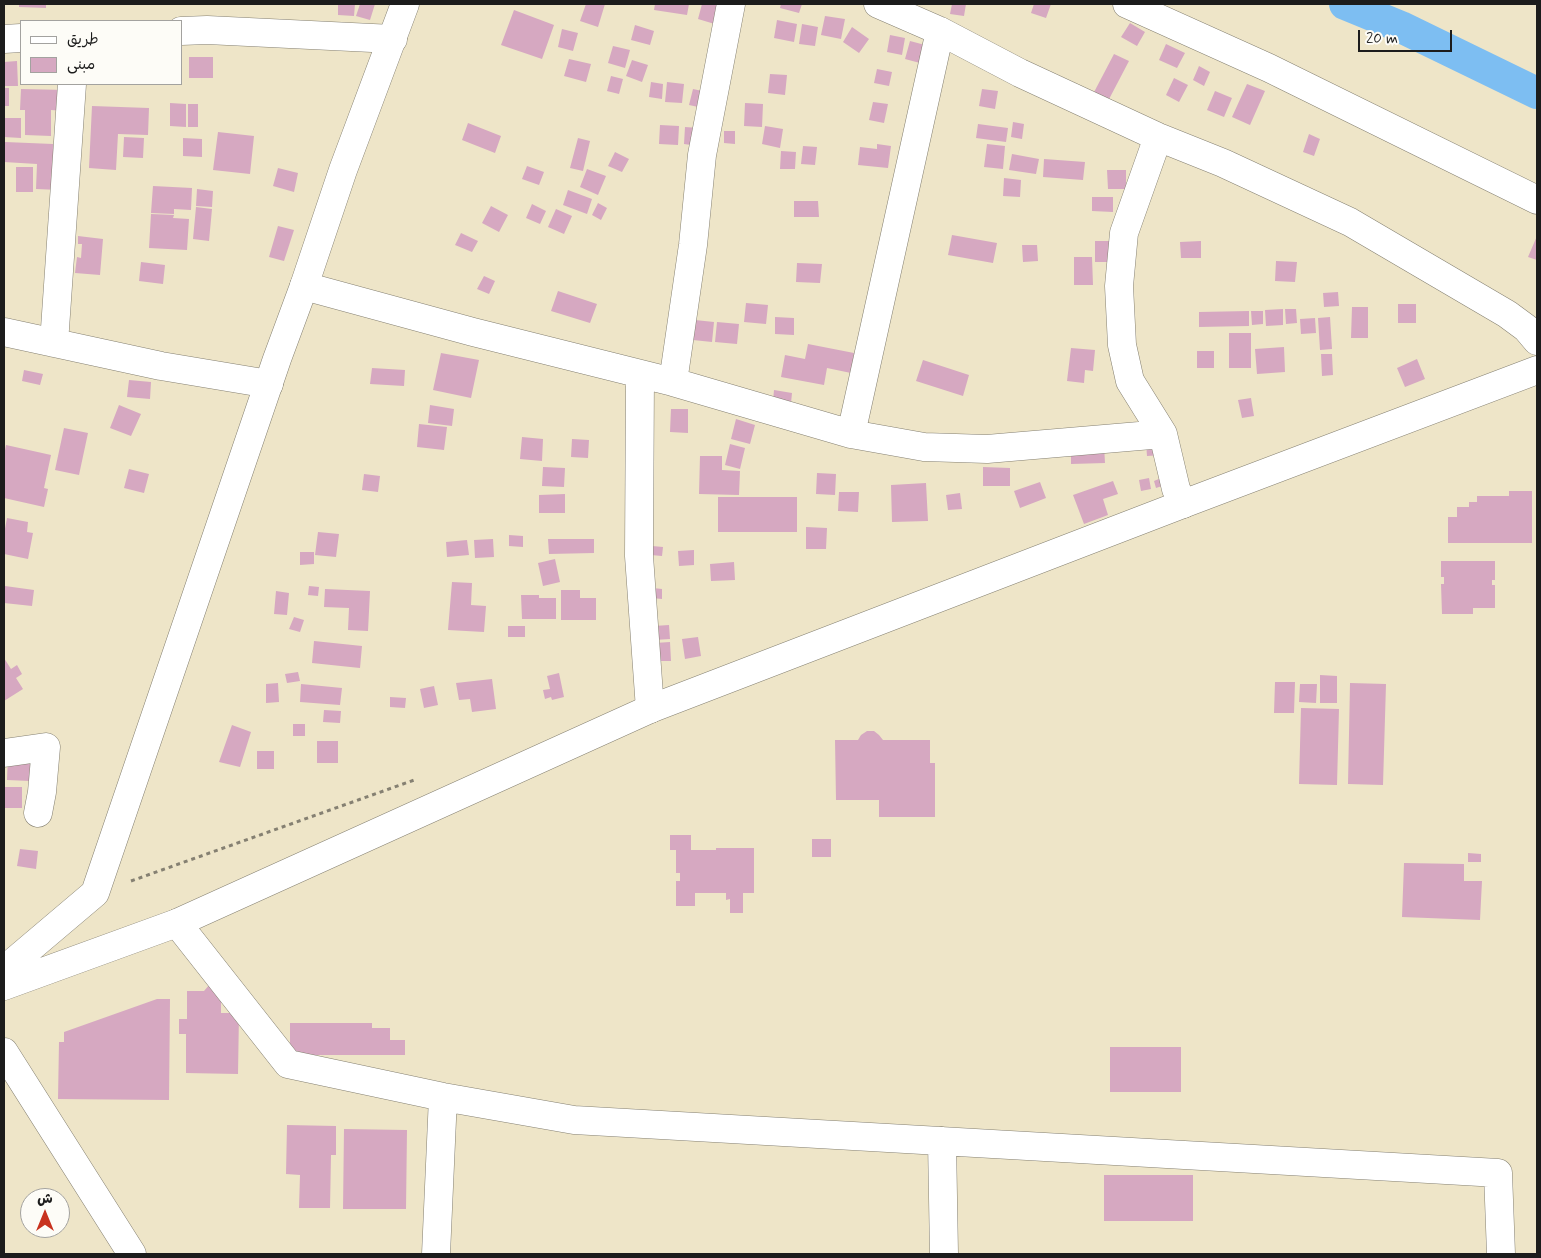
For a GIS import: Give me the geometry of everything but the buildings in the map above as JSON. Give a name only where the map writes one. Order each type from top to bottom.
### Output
[{"type":"street","points":[[4,970],[95,893],[343,170],[405,4]]},
{"type":"street","points":[[673,382],[693,245],[702,155],[731,4]]},
{"type":"street","points":[[878,4],[940,31],[1020,73],[1158,137],[1223,163],[1350,222],[1507,314],[1526,328],[1537,341]]},
{"type":"street","points":[[1127,4],[1269,68],[1537,200]]},
{"type":"street","points":[[182,31],[207,30],[393,39]]},
{"type":"street","points":[[850,434],[940,31]]},
{"type":"street","points":[[4,40],[20,38]]},
{"type":"street","points":[[54,343],[72,85]]},
{"type":"street","points":[[1158,137],[1124,233],[1119,286],[1122,345],[1130,381],[1163,434],[1176,489],[1183,504]]},
{"type":"street","points":[[304,286],[640,375],[673,382],[850,434],[924,447],[987,449],[1163,434]]},
{"type":"street","points":[[4,332],[161,366],[269,384]]},
{"type":"street","points":[[4,986],[177,923],[650,709],[1537,370]]},
{"type":"street","points":[[640,375],[639,556],[650,709]]},
{"type":"street","points":[[4,753],[46,748],[38,813]]},
{"type":"street","points":[[177,923],[288,1064],[443,1097],[574,1120],[1498,1173],[1501,1254],[1511,1254]]},
{"type":"street","points":[[4,1052],[132,1254]]},
{"type":"street","points":[[436,1254],[443,1097]]},
{"type":"street","points":[[942,1141],[944,1254]]},
{"type":"waterway","points":[[1345,4],[1401,27],[1537,93]]}]
